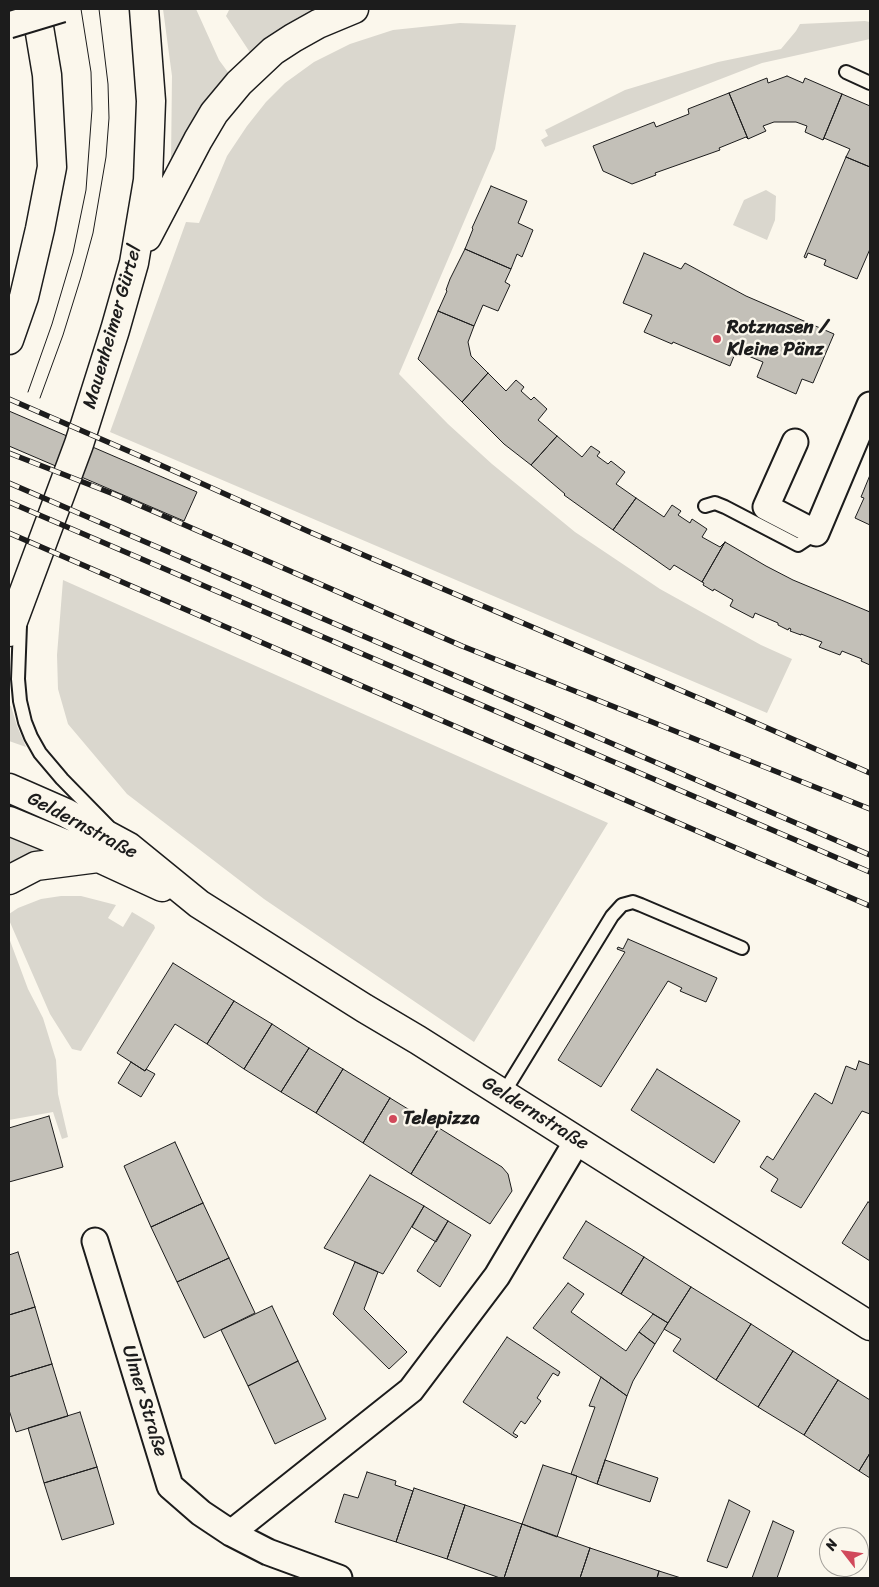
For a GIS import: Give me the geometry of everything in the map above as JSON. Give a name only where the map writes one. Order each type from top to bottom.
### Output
[{"type":"main road","points":[[9,340],[24,297],[52,167],[47,76],[36,9]]},
{"type":"main road","name":"Mauenheimer Gürtel","points":[[9,632],[79,444],[134,263],[148,180],[151,101],[144,9]]},
{"type":"main road","points":[[134,263],[198,140],[227,96],[273,51],[318,24],[354,9]]},
{"type":"main road","name":"Geldernstraße","points":[[9,788],[66,813],[129,848],[199,904],[870,1326]]},
{"type":"main road","name":"Geldernstraße","points":[[9,821],[99,858],[199,904]]},
{"type":"main road","points":[[9,880],[36,866],[99,858]]},
{"type":"street","points":[[9,25],[62,9]]},
{"type":"street","points":[[795,442],[766,507],[816,534],[870,405]]},
{"type":"street","points":[[231,1533],[411,1390],[497,1276],[576,1141]]},
{"type":"street","name":"Ulmer Straße","points":[[95,1242],[170,1486],[202,1513],[231,1533],[268,1552],[339,1578]]},
{"type":"lane","points":[[846,72],[870,83]]},
{"type":"lane","points":[[705,506],[715,503],[725,507],[798,545],[816,534]]},
{"type":"lane","points":[[21,602],[18,686],[25,722],[31,737],[40,752],[62,779],[129,848]]},
{"type":"lane","points":[[503,1094],[612,916],[622,905],[633,902],[742,948]]},
{"type":"shaded area","points":[[163,9],[196,9],[219,60],[230,75],[171,162],[172,76]]},
{"type":"shaded area","points":[[231,9],[322,9],[251,54],[226,16]]},
{"type":"shaded area","points":[[870,22],[870,39],[762,63],[545,147],[541,140],[548,136],[545,130],[625,90],[718,62],[781,49],[800,24]]},
{"type":"shaded area","points":[[460,23],[516,25],[495,149],[399,374],[448,424],[492,464],[575,532],[660,589],[761,645],[792,659],[767,713],[110,432],[186,222],[199,223],[227,156],[266,102],[285,83],[314,62],[350,44],[393,30]]},
{"type":"shaded area","points":[[766,190],[776,196],[775,220],[767,240],[733,225],[744,200]]},
{"type":"shaded area","points":[[63,580],[608,823],[474,1042],[264,899],[127,794],[68,724],[58,689],[57,655]]},
{"type":"shaded area","points":[[9,705],[11,706],[26,747],[9,741]]},
{"type":"shaded area","points":[[9,831],[57,851],[9,868]]},
{"type":"shaded area","points":[[81,896],[116,905],[108,918],[123,927],[132,912],[154,925],[155,928],[81,1051],[72,1049],[50,1014],[9,920],[9,914],[18,908],[41,899]]},
{"type":"shaded area","points":[[9,938],[28,989],[43,1018],[56,1060],[58,1094],[68,1137],[62,1139],[53,1112],[9,1120]]},
{"type":"building","points":[[787,76],[803,83],[805,78],[842,94],[823,140],[805,132],[807,126],[796,122],[774,122],[763,126],[766,131],[748,139],[729,93],[767,78],[768,83]]},
{"type":"building","points":[[729,93],[748,139],[746,137],[719,148],[720,150],[655,173],[656,175],[632,184],[603,171],[593,146],[654,122],[656,127],[689,114],[688,109]]},
{"type":"building","points":[[842,94],[870,106],[870,167],[846,157],[850,149],[824,138],[823,140]]},
{"type":"building","points":[[846,157],[870,167],[870,249],[857,279],[824,265],[826,260],[808,253],[806,258],[804,257]]},
{"type":"building","points":[[491,186],[527,201],[518,223],[533,230],[522,257],[517,254],[511,269],[465,249],[472,228]]},
{"type":"building","points":[[465,249],[511,269],[505,282],[510,285],[498,311],[483,305],[474,326],[438,311],[450,279]]},
{"type":"building","points":[[644,253],[681,269],[685,263],[746,296],[834,334],[813,383],[802,379],[796,394],[757,377],[763,362],[736,351],[730,366],[644,332],[652,315],[623,303]]},
{"type":"building","points":[[438,311],[474,326],[468,342],[471,356],[488,373],[462,402],[418,359]]},
{"type":"building","points":[[488,373],[506,391],[516,380],[524,387],[521,391],[531,400],[534,397],[547,409],[538,420],[557,436],[531,465],[504,444],[462,402]]},
{"type":"building","points":[[9,411],[197,492],[184,521],[9,446]]},
{"type":"building","points":[[557,436],[582,457],[591,446],[600,452],[597,456],[608,464],[611,461],[625,472],[616,484],[636,498],[613,530],[564,495],[531,465]]},
{"type":"building","points":[[870,475],[870,525],[855,518],[864,498],[861,497]]},
{"type":"building","points":[[636,498],[664,517],[672,505],[681,511],[678,515],[690,523],[692,519],[707,529],[702,537],[720,547],[725,542],[702,582],[674,565],[670,570],[613,530]]},
{"type":"building","points":[[725,542],[793,580],[870,612],[870,665],[861,661],[862,659],[842,651],[840,655],[819,647],[822,642],[790,631],[791,629],[789,628],[788,630],[778,625],[778,623],[755,613],[753,618],[730,606],[733,600],[703,585],[704,583],[702,582]]},
{"type":"building","points":[[628,939],[717,978],[706,1002],[680,991],[682,988],[668,981],[601,1087],[558,1060],[625,952],[617,949],[618,947],[623,949]]},
{"type":"building","points":[[173,963],[234,1001],[207,1044],[175,1024],[145,1071],[117,1053]]},
{"type":"building","points":[[234,1001],[272,1024],[244,1069],[207,1044]]},
{"type":"building","points":[[272,1024],[309,1048],[281,1092],[244,1069]]},
{"type":"building","points":[[309,1048],[343,1069],[316,1113],[281,1092]]},
{"type":"building","points":[[859,1061],[870,1065],[870,1114],[862,1111],[801,1208],[771,1191],[778,1179],[760,1167],[767,1156],[773,1160],[815,1093],[832,1104],[846,1066],[856,1070]]},
{"type":"building","points":[[131,1062],[145,1071],[146,1069],[155,1074],[141,1097],[118,1083]]},
{"type":"building","points":[[343,1069],[390,1098],[363,1143],[316,1113]]},
{"type":"building","points":[[657,1069],[740,1121],[714,1163],[631,1110]]},
{"type":"building","points":[[390,1098],[439,1128],[411,1174],[363,1143]]},
{"type":"building","points":[[49,1116],[63,1167],[9,1182],[9,1128]]},
{"type":"building","points":[[439,1128],[502,1167],[508,1174],[512,1191],[490,1224],[411,1174]]},
{"type":"building","points":[[175,1142],[203,1203],[151,1227],[124,1166]]},
{"type":"building","points":[[370,1175],[424,1206],[383,1274],[324,1248]]},
{"type":"building","points":[[868,1202],[870,1203],[870,1261],[842,1243]]},
{"type":"building","points":[[203,1203],[229,1258],[177,1282],[151,1227]]},
{"type":"building","points":[[424,1206],[448,1221],[436,1242],[412,1227]]},
{"type":"building","points":[[448,1221],[471,1235],[440,1287],[417,1271]]},
{"type":"building","points":[[586,1221],[644,1257],[621,1294],[563,1258]]},
{"type":"building","points":[[18,1252],[35,1307],[9,1315],[9,1255]]},
{"type":"building","points":[[644,1257],[691,1287],[668,1323],[621,1294]]},
{"type":"building","points":[[229,1258],[255,1313],[204,1338],[177,1282]]},
{"type":"building","points":[[355,1262],[378,1272],[364,1309],[407,1352],[389,1369],[333,1314]]},
{"type":"building","points":[[568,1283],[584,1294],[571,1312],[626,1351],[639,1332],[655,1344],[633,1381],[627,1396],[533,1328]]},
{"type":"building","points":[[691,1287],[751,1324],[716,1380],[673,1351],[681,1339],[664,1329]]},
{"type":"building","points":[[272,1306],[298,1361],[248,1386],[221,1330]]},
{"type":"building","points":[[35,1307],[52,1364],[9,1377],[9,1315]]},
{"type":"building","points":[[653,1314],[668,1323],[655,1344],[639,1332]]},
{"type":"building","points":[[751,1324],[793,1351],[758,1407],[716,1380]]},
{"type":"building","points":[[507,1337],[560,1372],[558,1376],[553,1373],[537,1398],[541,1401],[525,1424],[521,1421],[513,1433],[518,1436],[516,1438],[463,1402]]},
{"type":"building","points":[[793,1351],[838,1380],[804,1435],[758,1407]]},
{"type":"building","points":[[298,1361],[326,1419],[275,1444],[248,1386]]},
{"type":"building","points":[[52,1364],[68,1416],[16,1432],[9,1410],[9,1377]]},
{"type":"building","points":[[601,1377],[627,1396],[597,1484],[571,1474],[595,1407],[589,1406]]},
{"type":"building","points":[[838,1380],[870,1400],[870,1453],[859,1471],[804,1435]]},
{"type":"building","points":[[80,1412],[97,1467],[44,1483],[28,1428]]},
{"type":"building","points":[[870,1453],[870,1478],[859,1471]]},
{"type":"building","points":[[605,1460],[658,1478],[650,1502],[597,1484]]},
{"type":"building","points":[[543,1465],[577,1476],[557,1537],[522,1524]]},
{"type":"building","points":[[97,1467],[114,1524],[62,1540],[44,1483]]},
{"type":"building","points":[[367,1472],[396,1481],[395,1485],[413,1491],[396,1542],[335,1522],[344,1494],[358,1498]]},
{"type":"building","points":[[414,1488],[465,1505],[447,1559],[396,1542]]},
{"type":"building","points":[[729,1500],[750,1511],[727,1568],[707,1561]]},
{"type":"building","points":[[465,1505],[522,1524],[504,1578],[447,1559]]},
{"type":"building","points":[[773,1521],[794,1531],[777,1578],[752,1578]]},
{"type":"building","points":[[522,1524],[590,1548],[580,1578],[504,1578]]},
{"type":"building","points":[[590,1548],[659,1571],[657,1578],[580,1578]]},
{"type":"building","points":[[659,1571],[681,1578],[657,1578]]},
{"type":"tram line","points":[[28,392],[52,324],[73,253],[86,190],[92,109],[91,72],[81,9]]},
{"type":"tram line","points":[[40,398],[63,335],[81,277],[93,233],[106,157],[109,118],[108,84],[99,9]]},
{"type":"railway","points":[[9,399],[312,533],[870,773]]},
{"type":"railway","points":[[9,453],[116,495],[462,646],[870,809]]},
{"type":"railway","points":[[9,483],[870,855]]},
{"type":"railway","points":[[9,502],[870,872]]},
{"type":"railway","points":[[9,533],[870,906]]},
{"type":"place","name":"Rotznasen / Kleine Pänz","points":[[717,339]]},
{"type":"place","name":"Telepizza","points":[[393,1119]]}]
